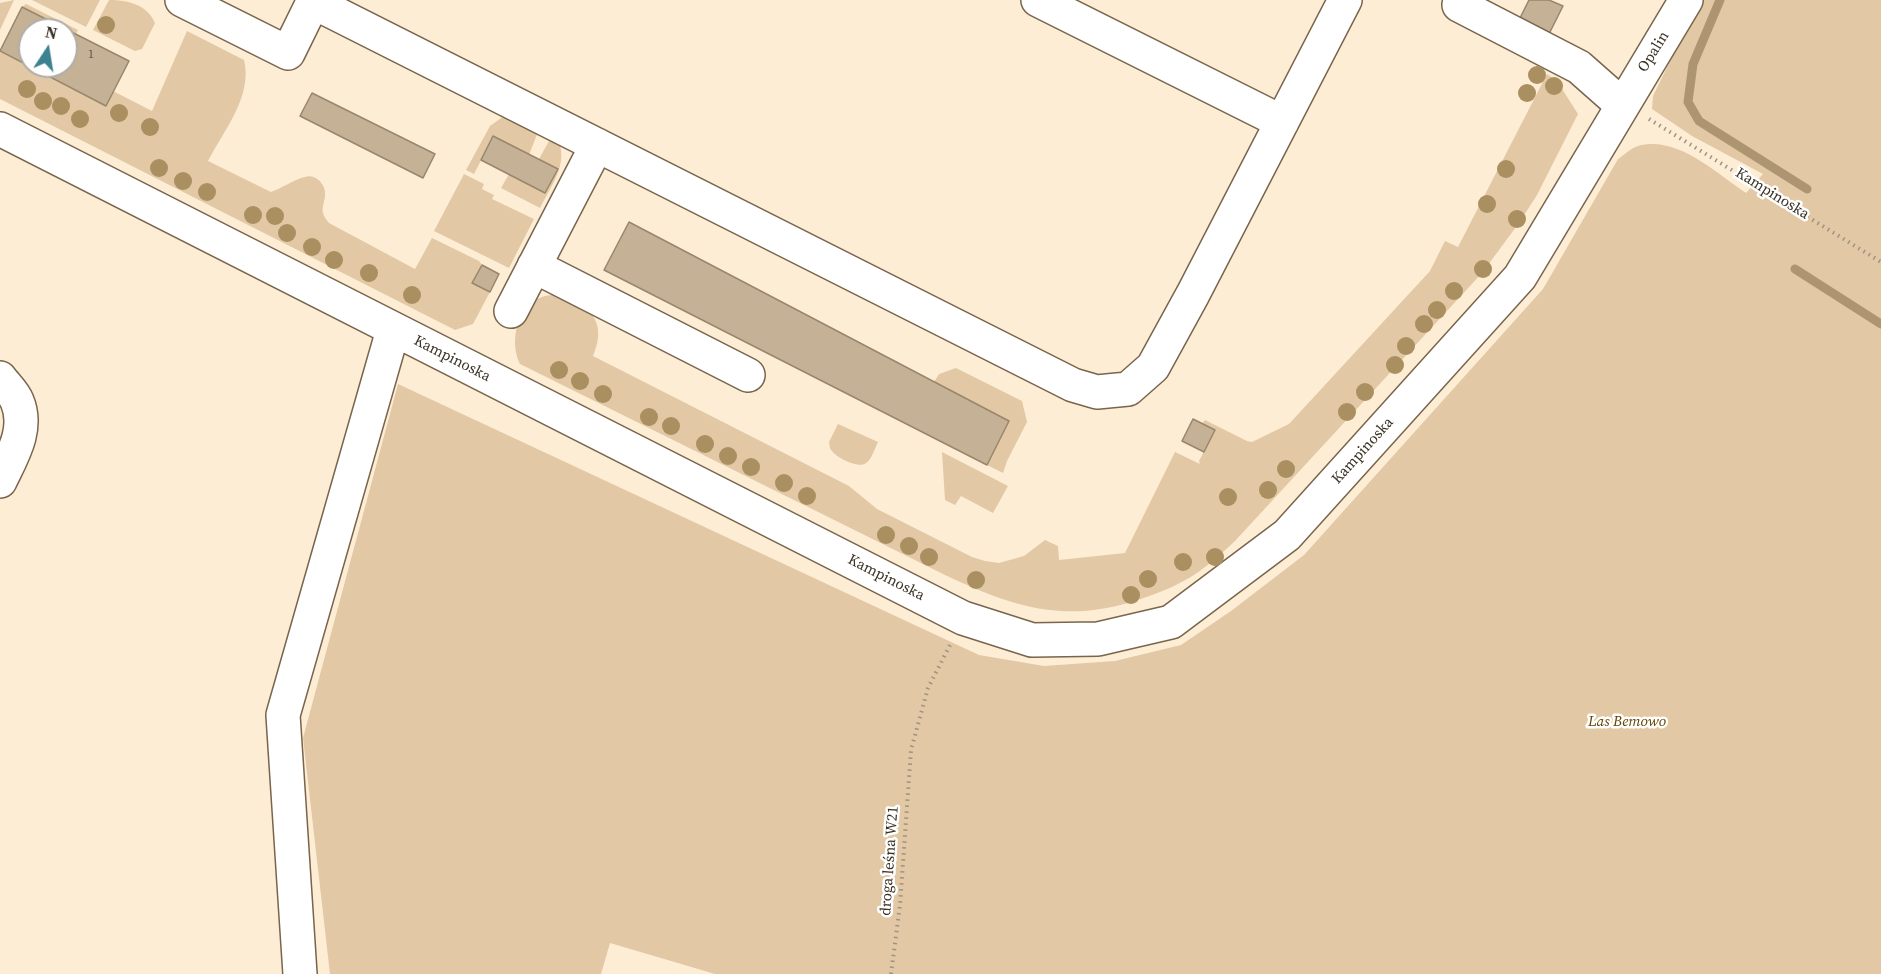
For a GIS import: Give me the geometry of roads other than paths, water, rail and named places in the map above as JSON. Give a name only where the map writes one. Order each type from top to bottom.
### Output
[{"type":"street","points":[[1038,0],[1282,122]]},
{"type":"street","points":[[195,3],[288,53],[314,1],[1072,385],[1097,392],[1128,390],[1153,367],[1345,0]]},
{"type":"street","name":"Opalin","points":[[1622,105],[1686,0]]},
{"type":"street","points":[[1457,2],[1579,67],[1622,105]]},
{"type":"street","name":"Kampinoska","points":[[0,129],[963,618],[1032,640],[1098,639],[1171,622],[1287,535],[1520,277],[1622,105]]},
{"type":"street","points":[[511,311],[597,145]]},
{"type":"street","points":[[534,266],[748,375]]},
{"type":"street","points":[[300,974],[283,715],[393,330]]},
{"type":"street","points":[[0,378],[17,401],[22,428],[16,448],[0,481]]},
{"type":"waterway","points":[[1720,0],[1693,64],[1688,102],[1699,121],[1807,189]]},
{"type":"waterway","points":[[1795,269],[1881,324]]},
{"type":"park label","name":"Las Bemowo","points":[[1627,722]]}]
